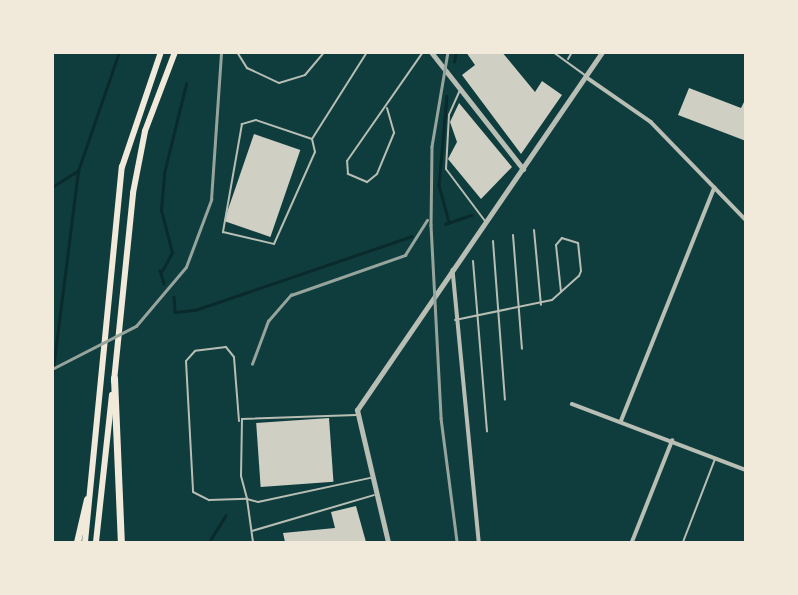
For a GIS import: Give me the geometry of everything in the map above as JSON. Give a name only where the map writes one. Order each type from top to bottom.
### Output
[{"type":"highway","points":[[114,378],[121,542]]},
{"type":"highway","points":[[77,542],[87,499]]},
{"type":"main road","points":[[85,542],[87,499],[122,167],[161,52]]},
{"type":"main road","points":[[96,542],[133,193],[145,131],[175,52]]},
{"type":"street","points":[[431,52],[523,169]]},
{"type":"street","points":[[388,542],[356,415],[453,268],[602,52]]},
{"type":"street","points":[[586,76],[651,122],[746,220]]},
{"type":"street","points":[[621,421],[714,188]]},
{"type":"street","points":[[453,268],[455,320],[479,542]]},
{"type":"street","points":[[572,404],[746,470]]},
{"type":"street","points":[[632,542],[672,441]]},
{"type":"lane","points":[[237,52],[247,68],[279,83],[305,75],[324,52]]},
{"type":"lane","points":[[312,139],[256,120],[242,124],[223,232],[274,244],[315,152],[312,139],[368,52]]},
{"type":"lane","points":[[387,108],[394,133],[377,174],[367,182],[348,174],[347,161],[387,108],[423,52]]},
{"type":"lane","points":[[553,52],[568,60],[586,76]]},
{"type":"lane","points":[[568,60],[572,52]]},
{"type":"lane","points":[[460,89],[449,115],[446,169],[486,222]]},
{"type":"lane","points":[[534,230],[541,306]]},
{"type":"lane","points":[[513,235],[522,349]]},
{"type":"lane","points":[[455,320],[541,306],[561,292],[582,271],[578,243],[562,238],[556,245],[561,292]]},
{"type":"lane","points":[[493,241],[505,400]]},
{"type":"lane","points":[[473,261],[487,431]]},
{"type":"lane","points":[[253,542],[247,499],[234,357],[226,347],[195,351],[187,361],[193,492],[209,500],[247,499],[302,496],[371,478]]},
{"type":"lane","points":[[239,421],[356,415]]},
{"type":"lane","points":[[683,542],[716,458]]},
{"type":"lane","points":[[251,531],[375,495]]},
{"type":"building","points":[[466,52],[502,52],[535,92],[542,81],[562,95],[521,154],[462,75],[475,65]]},
{"type":"building","points":[[689,88],[741,108],[746,98],[746,141],[678,115]]},
{"type":"building","points":[[459,103],[512,167],[481,199],[448,159],[457,142],[450,122]]},
{"type":"building","points":[[254,134],[300,150],[270,237],[224,221]]},
{"type":"building","points":[[329,418],[333,482],[261,487],[256,423]]},
{"type":"building","points":[[356,506],[366,542],[285,542],[283,533],[335,528],[331,512]]},
{"type":"waterway","points":[[52,377],[78,171],[119,52]]},
{"type":"waterway","points":[[454,62],[456,52]]},
{"type":"waterway","points":[[162,271],[172,253],[161,210],[164,173],[186,84]]},
{"type":"waterway","points":[[447,96],[439,185],[449,223]]},
{"type":"waterway","points":[[52,187],[78,171]]},
{"type":"waterway","points":[[445,224],[471,215]]},
{"type":"waterway","points":[[174,297],[175,312],[195,310],[412,236]]},
{"type":"waterway","points":[[160,270],[164,283]]},
{"type":"waterway","points":[[209,542],[225,516]]},
{"type":"railway","points":[[52,369],[136,326],[186,267],[211,200],[221,52]]},
{"type":"railway","points":[[448,52],[432,147],[431,225],[441,418],[457,542]]},
{"type":"railway","points":[[252,364],[268,321],[291,295],[405,255],[427,220]]}]
